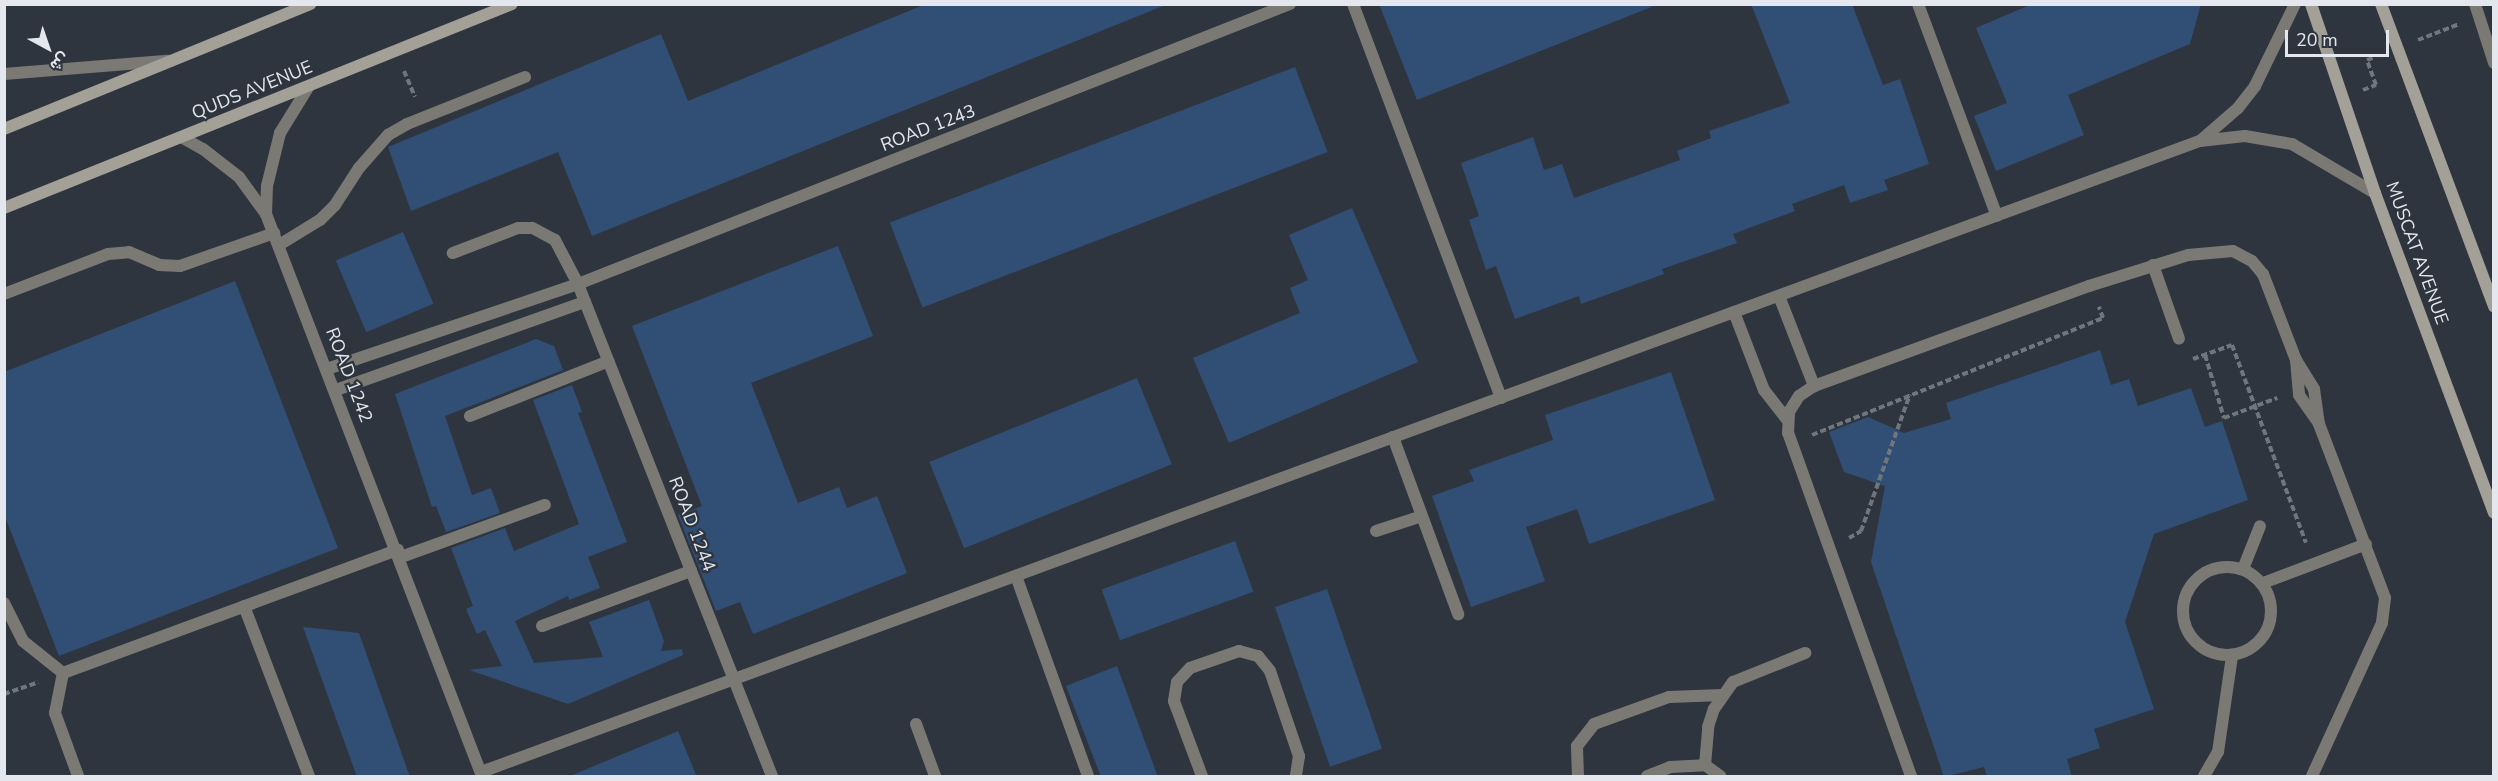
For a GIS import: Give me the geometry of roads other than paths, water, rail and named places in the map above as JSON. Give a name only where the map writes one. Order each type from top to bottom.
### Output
[{"type":"main road","points":[[4,129],[311,4]]},
{"type":"main road","name":"QUDS AVENUE","points":[[4,208],[512,4]]},
{"type":"main road","name":"MUSCAT AVENUE","points":[[2311,4],[2375,193],[2493,513]]},
{"type":"main road","points":[[2381,4],[2493,307]]},
{"type":"street","name":"ROAD 1243","points":[[327,369],[578,284],[1290,4]]},
{"type":"street","points":[[1353,4],[1501,398]]},
{"type":"street","points":[[1918,4],[1997,216]]},
{"type":"street","points":[[2200,141],[2238,108],[2255,86],[2295,4]]},
{"type":"street","points":[[2475,4],[2493,63]]},
{"type":"street","points":[[4,74],[171,61]]},
{"type":"street","points":[[4,294],[108,254],[129,252],[159,265],[180,266],[277,239],[320,220],[335,205],[359,168],[388,135],[423,117],[525,77]]},
{"type":"street","name":"ROAD 1242","points":[[266,214],[268,177],[280,133],[309,86]]},
{"type":"street","points":[[482,774],[2200,141],[2245,136],[2292,144],[2375,193]]},
{"type":"street","name":"ROAD 1242","points":[[183,138],[239,177],[266,214],[400,553],[482,774]]},
{"type":"street","name":"ROAD 1244","points":[[453,253],[518,228],[532,228],[555,240],[578,284],[772,777]]},
{"type":"street","points":[[1788,421],[1798,396],[1814,386],[2153,265],[2188,255],[2234,251],[2243,255],[2263,274],[2296,360],[2314,389],[2319,424]]},
{"type":"street","points":[[2153,265],[2179,339]]},
{"type":"street","points":[[1779,296],[1814,386]]},
{"type":"street","points":[[336,390],[585,302]]},
{"type":"street","points":[[1734,312],[1764,390],[1788,421],[1792,444],[1911,777]]},
{"type":"street","points":[[2296,360],[2298,390],[2319,424],[2383,586],[2385,610],[2312,777]]},
{"type":"street","points":[[470,416],[609,361]]},
{"type":"street","points":[[1393,437],[1458,614]]},
{"type":"street","points":[[63,673],[244,606],[544,504]]},
{"type":"street","points":[[1376,531],[1422,516]]},
{"type":"street","points":[[2242,569],[2260,526]]},
{"type":"street","points":[[2262,583],[2366,544]]},
{"type":"street","points":[[2210,569],[2242,569],[2262,583],[2270,597],[2269,628],[2248,651],[2232,656],[2217,655],[2196,643],[2184,623],[2182,606],[2197,578],[2210,569]]},
{"type":"street","points":[[542,626],[691,571]]},
{"type":"street","points":[[1016,576],[1088,777]]},
{"type":"street","points":[[4,603],[23,641],[63,673]]},
{"type":"street","points":[[244,606],[309,777]]},
{"type":"street","points":[[1202,777],[1174,701],[1174,691],[1182,674],[1190,668],[1239,651],[1258,656],[1270,671],[1299,756],[1296,777]]},
{"type":"street","points":[[1705,765],[1708,727],[1723,695],[1733,682],[1805,653]]},
{"type":"street","points":[[2204,777],[2218,752],[2232,656]]},
{"type":"street","points":[[63,673],[55,713],[78,777]]},
{"type":"street","points":[[1578,777],[1577,746],[1594,724],[1669,697],[1723,695]]},
{"type":"street","points":[[916,724],[935,777]]},
{"type":"street","points":[[1647,777],[1670,767],[1705,765],[1720,777]]}]
